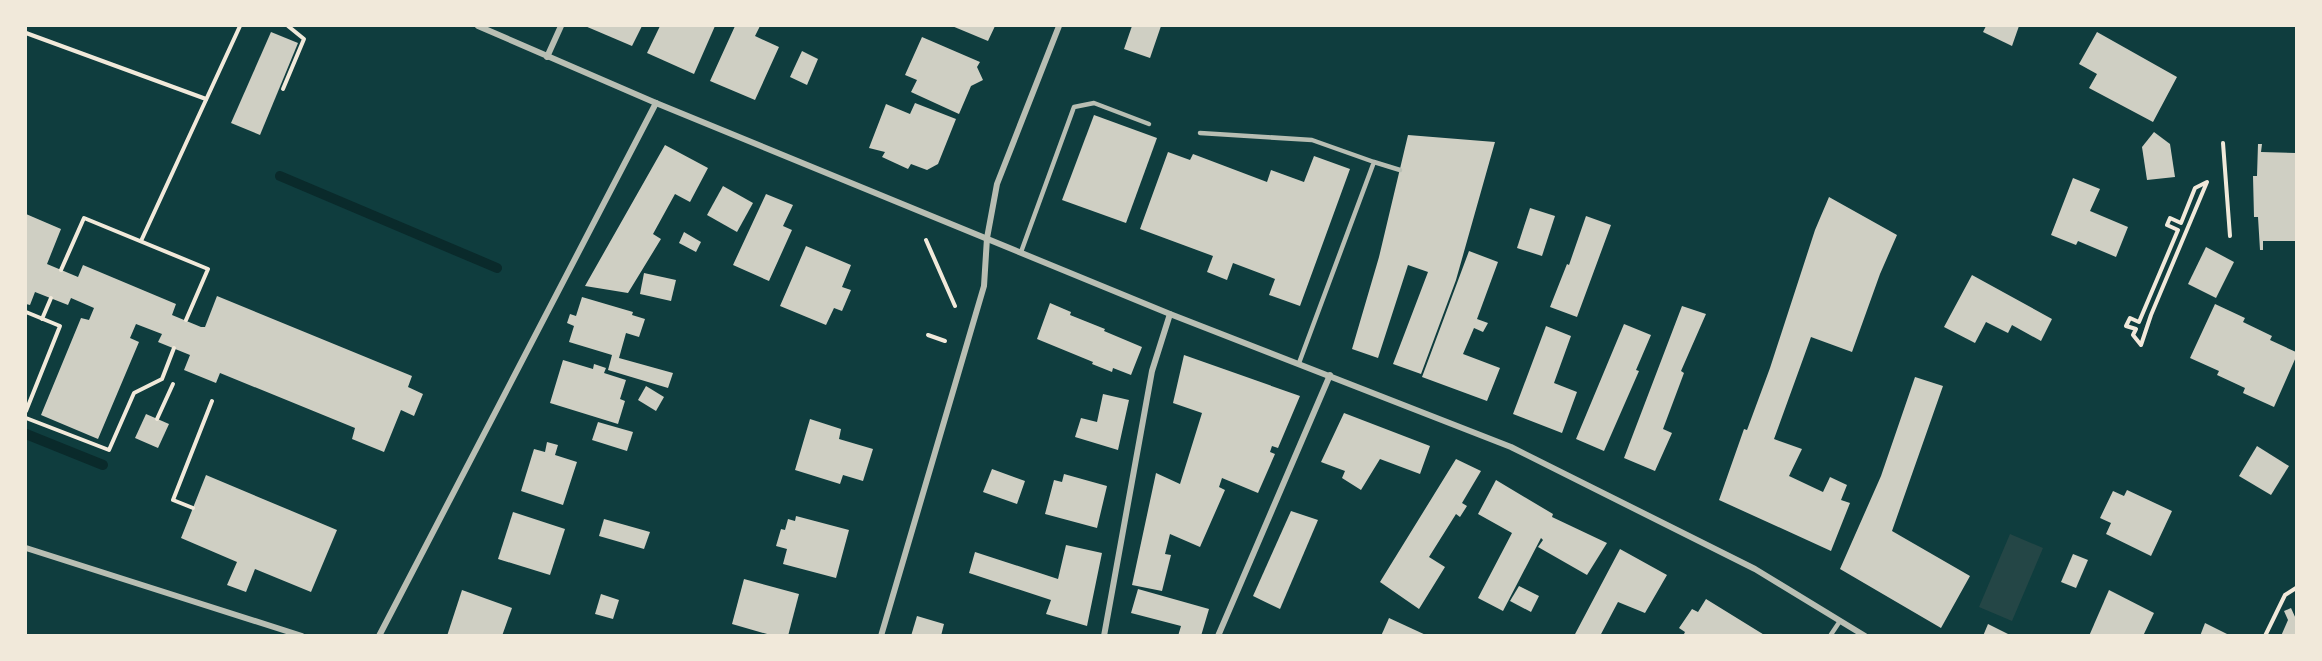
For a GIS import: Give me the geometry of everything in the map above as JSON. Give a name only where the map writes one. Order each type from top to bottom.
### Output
[{"type":"street","points":[[478,26],[656,104],[1170,314],[1511,447],[1755,569],[1865,636]]},
{"type":"street","points":[[547,57],[561,26]]},
{"type":"street","points":[[881,636],[984,286],[987,238],[997,184],[1059,26]]},
{"type":"street","points":[[379,636],[656,104]]},
{"type":"street","points":[[1104,636],[1152,371],[1170,314]]},
{"type":"street","points":[[1218,636],[1330,375]]},
{"type":"street","points":[[26,548],[302,636]]},
{"type":"lane","points":[[1021,252],[1074,106],[1094,103],[1149,123]]},
{"type":"lane","points":[[1200,133],[1312,140],[1400,170]]},
{"type":"lane","points":[[1299,363],[1374,162]]},
{"type":"lane","points":[[1830,636],[1840,621]]},
{"type":"path","points":[[141,241],[240,26]]},
{"type":"path","points":[[283,89],[304,39],[288,26]]},
{"type":"path","points":[[26,33],[206,99]]},
{"type":"path","points":[[2223,143],[2230,236]]},
{"type":"path","points":[[2207,182],[2151,315],[2141,345],[2133,335],[2136,329],[2127,326],[2130,318],[2139,322],[2178,230],[2168,225],[2170,218],[2181,223],[2195,188],[2207,182]]},
{"type":"path","points":[[61,270],[84,218],[141,241],[208,269],[186,321]]},
{"type":"path","points":[[926,240],[955,306]]},
{"type":"path","points":[[42,319],[51,298]]},
{"type":"path","points":[[26,312],[60,326],[26,411]]},
{"type":"path","points":[[928,335],[945,341]]},
{"type":"path","points":[[26,418],[109,450],[134,393],[162,379],[174,348]]},
{"type":"path","points":[[157,419],[173,384]]},
{"type":"path","points":[[193,508],[173,500],[212,401]]},
{"type":"path","points":[[2265,636],[2285,595],[2296,588]]},
{"type":"shaded area","points":[[2010,534],[2043,548],[2012,621],[1979,607]]},
{"type":"building","points":[[585,26],[642,26],[632,46]]},
{"type":"building","points":[[660,26],[715,26],[694,74],[647,53]]},
{"type":"building","points":[[735,26],[760,26],[755,36],[779,47],[755,100],[710,81]]},
{"type":"building","points":[[952,26],[995,26],[988,41]]},
{"type":"building","points":[[1132,26],[1161,26],[1150,58],[1124,49]]},
{"type":"building","points":[[1986,26],[2019,26],[2012,46],[1983,32]]},
{"type":"building","points":[[271,32],[298,43],[260,135],[231,123]]},
{"type":"building","points":[[2097,32],[2177,77],[2153,122],[2089,88],[2097,74],[2079,64]]},
{"type":"building","points":[[922,37],[980,62],[977,67],[983,80],[971,86],[959,114],[911,92],[917,80],[905,75]]},
{"type":"building","points":[[802,51],[818,59],[807,85],[790,77]]},
{"type":"building","points":[[915,103],[956,119],[938,164],[927,170],[911,164],[908,169],[882,157],[885,152],[869,148],[886,104],[910,114]]},
{"type":"building","points":[[1094,115],[1157,138],[1126,223],[1062,200]]},
{"type":"building","points":[[2154,132],[2170,144],[2175,177],[2147,180],[2142,147]]},
{"type":"building","points":[[1408,135],[1495,142],[1456,280],[1421,374],[1393,364],[1428,272],[1408,265],[1378,358],[1352,349],[1379,257]]},
{"type":"building","points":[[2258,144],[2262,144],[2261,152],[2296,153],[2296,241],[2263,241],[2263,250],[2260,250],[2258,217],[2254,217],[2253,176],[2257,176]]},
{"type":"building","points":[[665,145],[708,168],[690,202],[675,194],[653,234],[661,239],[628,293],[585,286]]},
{"type":"building","points":[[1168,152],[1190,160],[1193,154],[1267,182],[1271,170],[1304,182],[1314,156],[1350,169],[1300,306],[1269,295],[1275,279],[1233,263],[1227,280],[1207,272],[1213,256],[1140,229]]},
{"type":"building","points":[[2073,178],[2100,189],[2090,211],[2128,227],[2116,257],[2078,241],[2076,245],[2051,235]]},
{"type":"building","points":[[723,186],[753,203],[737,232],[707,215]]},
{"type":"building","points":[[766,194],[793,205],[783,226],[792,230],[769,281],[733,265]]},
{"type":"building","points":[[1829,197],[1897,235],[1880,274],[1852,352],[1811,337],[1774,439],[1802,449],[1789,476],[1823,492],[1830,477],[1847,485],[1841,500],[1850,503],[1831,551],[1719,500],[1744,429],[1747,430],[1770,368],[1815,230]]},
{"type":"building","points":[[1530,208],[1555,216],[1542,256],[1517,248]]},
{"type":"building","points":[[26,214],[61,229],[47,264],[78,277],[83,265],[176,304],[172,315],[201,327],[205,327],[217,296],[412,376],[408,387],[423,394],[414,416],[401,410],[384,452],[352,439],[355,428],[220,373],[216,383],[184,370],[190,355],[158,342],[162,334],[136,324],[130,338],[139,342],[98,439],[41,415],[81,318],[89,320],[94,308],[71,298],[68,305],[35,292],[30,305],[26,304]]},
{"type":"building","points":[[1586,216],[1611,225],[1577,317],[1550,307],[1567,264],[1569,265]]},
{"type":"building","points":[[684,232],[701,242],[696,252],[679,243]]},
{"type":"building","points":[[806,246],[851,265],[842,287],[851,290],[842,311],[834,308],[826,325],[780,306]]},
{"type":"building","points":[[2206,247],[2234,262],[2216,298],[2188,284]]},
{"type":"building","points":[[1469,251],[1498,262],[1477,319],[1488,323],[1483,332],[1474,328],[1463,354],[1500,368],[1487,401],[1422,377]]},
{"type":"building","points":[[644,273],[676,280],[671,301],[640,294]]},
{"type":"building","points":[[1972,275],[2052,319],[2041,341],[2012,325],[2008,333],[1986,322],[1975,343],[1944,327]]},
{"type":"building","points":[[582,297],[633,312],[632,315],[645,319],[639,337],[626,333],[619,358],[673,373],[668,388],[608,370],[612,355],[569,342],[574,326],[567,323],[570,314],[576,316]]},
{"type":"building","points":[[1050,303],[1071,312],[1070,315],[1142,347],[1131,375],[1113,368],[1112,372],[1037,339]]},
{"type":"building","points":[[2215,304],[2245,318],[2243,322],[2272,336],[2270,340],[2296,352],[2296,357],[2274,407],[2243,393],[2245,388],[2217,375],[2219,371],[2190,358]]},
{"type":"building","points":[[1682,306],[1706,314],[1681,371],[1684,373],[1663,429],[1672,433],[1655,471],[1624,458]]},
{"type":"building","points":[[1624,324],[1651,335],[1636,370],[1639,371],[1604,451],[1576,439]]},
{"type":"building","points":[[1546,326],[1571,336],[1554,383],[1577,392],[1562,433],[1513,414]]},
{"type":"building","points":[[1184,355],[1300,396],[1278,448],[1272,446],[1270,452],[1275,454],[1258,493],[1222,478],[1219,487],[1225,490],[1200,547],[1170,534],[1165,554],[1171,555],[1162,591],[1132,585],[1156,473],[1180,484],[1202,413],[1173,403]]},
{"type":"building","points":[[563,360],[593,369],[594,364],[606,368],[604,373],[626,380],[620,399],[625,401],[618,424],[550,403]]},
{"type":"building","points":[[1915,377],[1943,386],[1892,531],[1970,576],[1941,628],[1840,569],[1881,476]]},
{"type":"building","points":[[646,386],[664,397],[656,411],[638,400]]},
{"type":"building","points":[[1103,394],[1129,400],[1118,450],[1075,437],[1081,418],[1097,422]]},
{"type":"building","points":[[1344,413],[1430,446],[1420,474],[1380,459],[1361,490],[1342,478],[1345,471],[1321,462]]},
{"type":"building","points":[[146,414],[169,424],[158,448],[135,438]]},
{"type":"building","points":[[810,419],[841,429],[839,439],[873,449],[863,481],[843,475],[840,484],[795,470]]},
{"type":"building","points":[[598,422],[633,432],[627,451],[592,440]]},
{"type":"building","points":[[547,442],[558,445],[555,455],[577,462],[563,505],[521,491],[534,449],[545,452]]},
{"type":"building","points":[[2257,446],[2289,466],[2271,495],[2239,476]]},
{"type":"building","points":[[1456,459],[1481,471],[1462,503],[1467,506],[1460,517],[1456,514],[1429,557],[1445,567],[1419,609],[1380,582]]},
{"type":"building","points":[[992,469],[1025,481],[1017,504],[983,492]]},
{"type":"building","points":[[1064,474],[1107,486],[1097,528],[1045,514],[1054,480],[1062,482]]},
{"type":"building","points":[[206,475],[337,530],[311,592],[255,569],[246,592],[227,585],[237,562],[181,538]]},
{"type":"building","points":[[1496,480],[1553,514],[1552,517],[1607,543],[1587,575],[1538,547],[1543,540],[1541,538],[1503,611],[1478,598],[1512,533],[1478,514]]},
{"type":"building","points":[[2127,490],[2172,511],[2151,556],[2106,534],[2111,523],[2100,518],[2113,491],[2124,496]]},
{"type":"building","points":[[1291,511],[1318,520],[1280,609],[1253,596]]},
{"type":"building","points":[[513,512],[565,529],[550,575],[498,559]]},
{"type":"building","points":[[796,516],[849,530],[836,578],[783,564],[787,549],[776,546],[781,529],[785,530],[788,519],[795,521]]},
{"type":"building","points":[[604,519],[650,532],[644,549],[599,536]]},
{"type":"building","points":[[1066,545],[1102,553],[1087,626],[1046,614],[1051,600],[969,573],[975,552],[1058,579]]},
{"type":"building","points":[[1620,549],[1667,575],[1645,613],[1618,602],[1600,636],[1574,636]]},
{"type":"building","points":[[2073,554],[2088,560],[2076,588],[2061,582]]},
{"type":"building","points":[[744,579],[799,594],[788,636],[774,636],[732,624]]},
{"type":"building","points":[[1519,586],[1539,596],[1531,612],[1510,601]]},
{"type":"building","points":[[1138,589],[1209,609],[1201,636],[1178,636],[1181,626],[1131,613]]},
{"type":"building","points":[[462,590],[512,608],[502,636],[447,636]]},
{"type":"building","points":[[2109,590],[2154,613],[2143,636],[2089,636]]},
{"type":"building","points":[[601,594],[619,600],[613,619],[595,614]]},
{"type":"building","points":[[1706,599],[1766,636],[1683,636],[1685,632],[1679,628],[1692,609],[1698,612]]},
{"type":"building","points":[[2291,608],[2296,619],[2296,636],[2281,636],[2288,620],[2284,611]]},
{"type":"building","points":[[917,616],[944,624],[941,636],[911,636]]},
{"type":"building","points":[[1389,618],[1428,636],[1381,636]]},
{"type":"building","points":[[2205,623],[2231,636],[2200,636]]},
{"type":"building","points":[[1988,624],[2012,636],[1983,636]]},
{"type":"waterway","points":[[280,176],[497,268]]},
{"type":"waterway","points":[[26,434],[103,465]]}]
